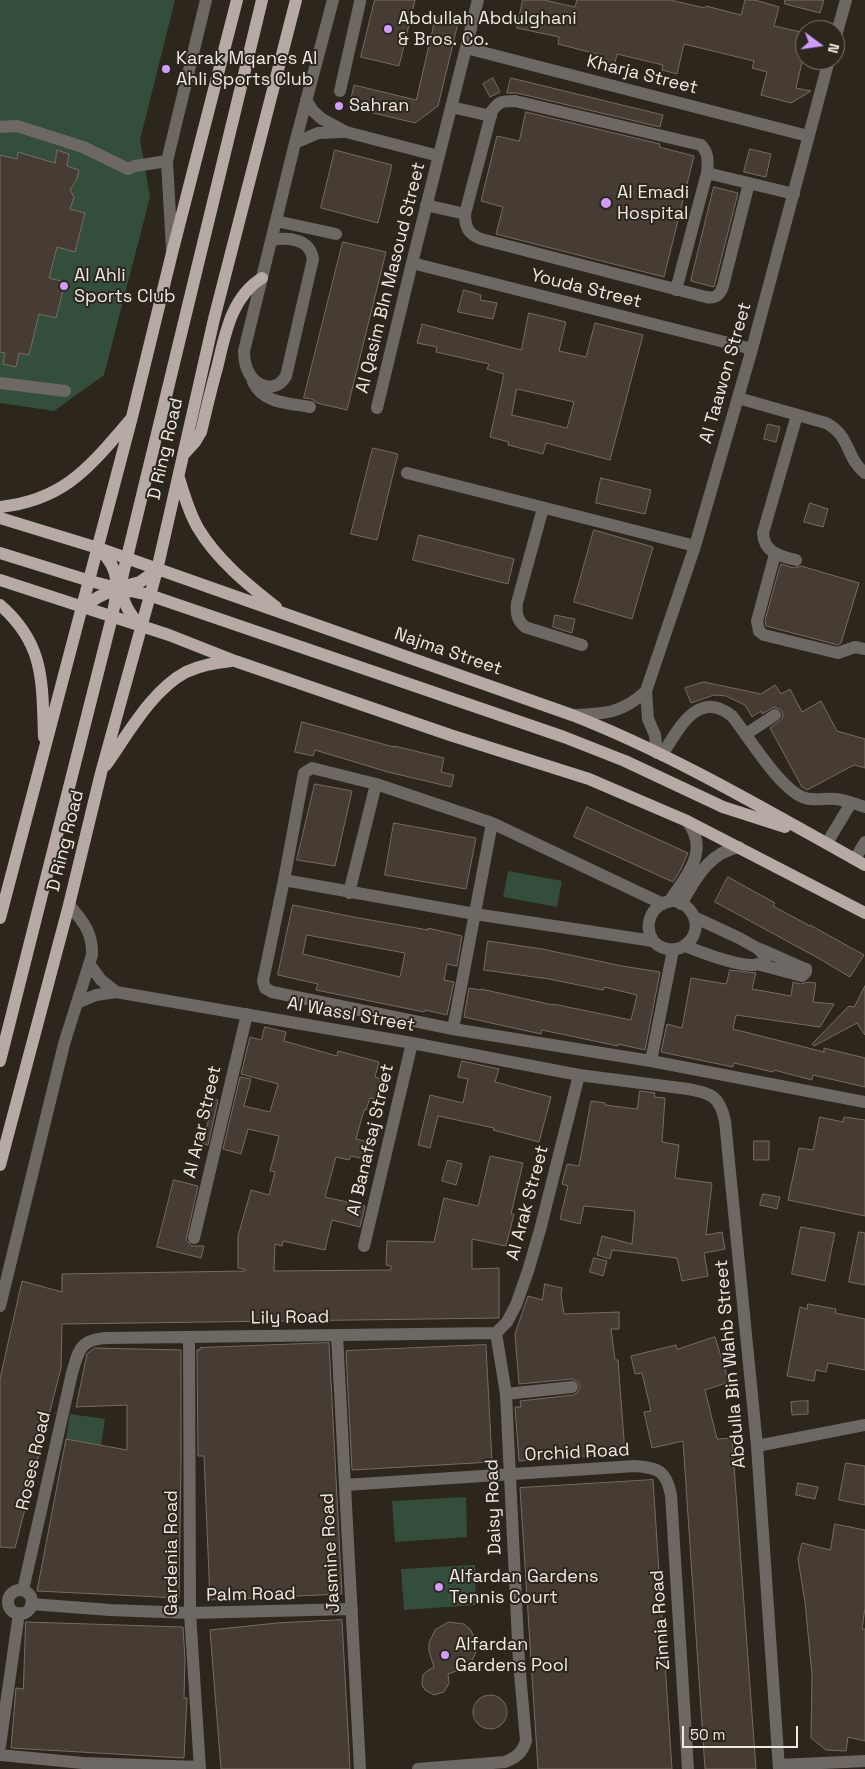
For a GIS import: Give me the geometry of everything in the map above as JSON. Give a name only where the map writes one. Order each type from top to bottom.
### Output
[{"type":"main road","points":[[0,918],[90,582],[237,0]]},
{"type":"main road","points":[[0,1061],[119,589],[262,0]]},
{"type":"main road","name":"D Ring Road","points":[[0,1165],[69,905],[101,773],[157,570],[214,319],[296,0]]},
{"type":"main road","points":[[183,455],[195,442],[200,432],[227,327],[235,309],[252,284],[262,278]]},
{"type":"main road","points":[[0,507],[31,502],[64,487],[92,463],[132,417]]},
{"type":"main road","points":[[178,476],[190,511],[199,530],[243,580],[284,613]]},
{"type":"main road","name":"Najma Street","points":[[0,518],[98,548],[621,734],[860,862]]},
{"type":"main road","points":[[98,548],[111,562],[127,609],[141,626]]},
{"type":"main road","points":[[0,553],[90,582],[149,595],[564,737],[625,761],[723,807],[814,836]]},
{"type":"main road","points":[[82,608],[99,596],[140,582],[157,570]]},
{"type":"main road","points":[[0,580],[141,626],[235,661],[450,735],[588,779],[688,821],[865,913]]},
{"type":"main road","points":[[0,605],[26,632],[38,663],[42,688],[45,751]]},
{"type":"main road","points":[[101,773],[146,709],[177,678],[205,665],[235,661]]},
{"type":"street","points":[[172,253],[167,162],[206,0]]},
{"type":"street","points":[[310,407],[276,401],[266,397],[254,385],[245,365],[244,351],[295,143],[333,0]]},
{"type":"street","name":"Al Qasim BIn Masoud Street","points":[[377,408],[478,0]]},
{"type":"street","points":[[840,20],[846,0]]},
{"type":"street","points":[[340,91],[360,2]]},
{"type":"street","name":"Kharja Street","points":[[466,48],[808,136]]},
{"type":"street","name":"Al Taawon Street","points":[[660,754],[655,735],[648,720],[646,692],[695,546],[738,398],[826,70]]},
{"type":"street","name":"Al Qasim BIn Masoud Street","points":[[306,100],[313,111],[322,119],[346,132],[439,156]]},
{"type":"street","points":[[676,290],[707,173],[708,156],[701,145],[515,101],[502,101],[492,110],[465,214],[465,226],[474,237],[480,240],[676,290],[715,298],[721,292],[749,183]]},
{"type":"street","points":[[452,107],[491,116]]},
{"type":"street","points":[[0,127],[17,126],[83,147],[128,169],[135,166],[167,162]]},
{"type":"street","name":"Al Qasim BIn Masoud Street","points":[[295,143],[318,134],[346,132]]},
{"type":"street","points":[[707,173],[794,194]]},
{"type":"street","points":[[426,205],[465,214]]},
{"type":"street","points":[[276,221],[336,234]]},
{"type":"street","points":[[294,239],[298,225]]},
{"type":"street","points":[[251,377],[268,387],[277,386],[286,376],[313,259],[310,248],[306,244],[294,239],[272,240]]},
{"type":"street","name":"Youda Street","points":[[412,263],[752,349]]},
{"type":"street","points":[[0,383],[65,391]]},
{"type":"street","points":[[738,398],[826,423],[834,427],[845,440],[852,456],[865,473]]},
{"type":"street","points":[[796,560],[775,554],[766,545],[763,534],[797,415]]},
{"type":"street","points":[[407,473],[695,546]]},
{"type":"street","points":[[542,508],[517,603],[516,617],[525,628],[582,645]]},
{"type":"street","points":[[775,554],[757,621],[759,630],[764,635],[838,653],[855,647],[865,649]]},
{"type":"street","points":[[572,715],[610,713],[635,702],[646,692]]},
{"type":"street","points":[[660,754],[688,718],[701,708],[709,707],[726,710],[774,772],[785,784],[802,797],[814,800],[834,798],[865,807]]},
{"type":"street","points":[[746,734],[775,715]]},
{"type":"street","points":[[651,1061],[679,948],[691,940],[695,933],[694,917],[686,907],[671,903],[492,823],[376,784],[312,768],[304,773],[263,981],[265,988],[272,992],[454,1029],[651,1061],[865,1102]]},
{"type":"street","points":[[349,892],[376,784]]},
{"type":"street","points":[[826,843],[851,803]]},
{"type":"street","points":[[671,903],[696,858],[696,834],[688,821]]},
{"type":"street","points":[[454,1029],[492,823]]},
{"type":"street","points":[[860,862],[865,842]]},
{"type":"street","points":[[653,941],[648,930],[650,917],[657,907],[671,903],[710,861],[723,852],[738,847]]},
{"type":"street","points":[[284,880],[475,914],[653,941],[664,949],[679,948],[733,963],[763,963],[766,956],[757,948]]},
{"type":"street","name":"D Ring Road","points":[[0,1306],[64,1044],[92,955],[91,936],[82,918],[69,905]]},
{"type":"street","points":[[694,917],[757,948],[806,969],[806,972],[802,976],[757,964]]},
{"type":"street","points":[[90,965],[102,980],[116,992]]},
{"type":"street","name":"Al Wassl Street","points":[[77,1004],[96,995],[116,992],[412,1043],[579,1075]]},
{"type":"street","name":"Al Arar Street","points":[[194,1238],[247,1014]]},
{"type":"street","name":"Al Banafsaj Street","points":[[364,1246],[412,1043]]},
{"type":"street","name":"Al Arak Street","points":[[496,1333],[507,1322],[516,1306],[525,1280],[540,1230],[579,1075]]},
{"type":"street","name":"Abdulla Bin Wahb Street","points":[[579,1075],[702,1091],[715,1096],[722,1107],[725,1120],[757,1446],[779,1767]]},
{"type":"street","name":"Lily Road","points":[[18,1591],[76,1357],[85,1342],[95,1338],[496,1333]]},
{"type":"street","name":"Daisy Road","points":[[418,1769],[505,1762],[515,1758],[522,1751],[526,1741],[518,1662],[506,1394],[496,1333]]},
{"type":"street","name":"Jasmine Road","points":[[337,1335],[360,1769]]},
{"type":"street","name":"Gardenia Road","points":[[189,1336],[190,1614],[200,1768]]},
{"type":"street","points":[[506,1394],[572,1388]]},
{"type":"street","points":[[757,1446],[865,1424]]},
{"type":"street","name":"Orchid Road","points":[[345,1485],[635,1466],[649,1467],[661,1472]]},
{"type":"street","name":"Zinnia Road","points":[[661,1472],[668,1482],[671,1495],[688,1769]]},
{"type":"street","points":[[0,1590],[18,1591],[30,1595],[31,1604],[27,1611],[10,1610]]},
{"type":"street","points":[[0,1746],[10,1610],[8,1600],[18,1591]]},
{"type":"street","name":"Palm Road","points":[[31,1604],[190,1614],[352,1609]]},
{"type":"street","points":[[0,1755],[83,1766],[200,1768]]},
{"type":"street","points":[[779,1767],[865,1761]]},
{"type":"green space","name":"Al Ahli Sports Club","points":[[0,0],[175,0],[140,140],[150,197],[104,375],[54,411],[0,403]]},
{"type":"green space","points":[[508,871],[562,881],[557,907],[503,897]]},
{"type":"green space","points":[[70,1414],[105,1419],[101,1445],[66,1439]]},
{"type":"green space","name":"Alfardan Gardens Tennis Court","points":[[466,1497],[467,1537],[395,1542],[392,1501]]},
{"type":"green space","name":"Alfardan Gardens Tennis Court","points":[[475,1565],[476,1605],[404,1610],[401,1569]]},
{"type":"building","name":"Abdullah Abdulghani & Bros. Co.","points":[[375,0],[415,0],[399,66],[361,57]]},
{"type":"building","points":[[523,0],[544,0],[575,7],[577,0],[670,0],[705,8],[706,6],[741,15],[745,0],[755,0],[779,7],[774,26],[795,31],[795,70],[800,70],[796,88],[811,91],[791,103],[761,95],[767,72],[752,68],[754,61],[684,44],[677,74],[662,70],[663,65],[617,54],[614,67],[599,63],[601,55],[558,44],[559,37],[517,28]]},
{"type":"building","points":[[785,0],[824,0],[820,13],[785,4]]},
{"type":"building","points":[[436,17],[458,23],[438,106],[415,123],[349,107],[354,85],[416,100]]},
{"type":"building","points":[[493,78],[500,92],[490,97],[483,84]]},
{"type":"building","points":[[511,78],[663,115],[660,127],[517,93],[507,93]]},
{"type":"building","points":[[526,112],[660,144],[659,147],[694,156],[664,277],[496,234],[503,207],[481,201],[497,136],[519,141]]},
{"type":"building","points":[[750,149],[771,154],[766,177],[744,172]]},
{"type":"building","points":[[57,150],[69,154],[67,166],[79,170],[77,179],[70,190],[74,197],[70,209],[85,213],[75,252],[57,247],[49,278],[65,282],[56,318],[39,314],[29,355],[19,353],[16,367],[3,364],[5,353],[0,352],[0,155],[17,159],[18,152],[55,163]]},
{"type":"building","points":[[335,150],[392,165],[378,223],[321,208]]},
{"type":"building","points":[[714,187],[738,193],[714,287],[691,281]]},
{"type":"building","points":[[343,242],[386,252],[347,410],[304,398]]},
{"type":"building","points":[[464,290],[481,295],[480,300],[497,303],[493,319],[458,312]]},
{"type":"building","points":[[529,313],[566,322],[559,351],[586,357],[595,323],[643,335],[610,460],[546,443],[543,454],[508,445],[509,442],[490,437],[504,374],[487,369],[489,364],[436,352],[437,347],[417,343],[422,324],[521,350]],"holes":[[[517,389],[574,402],[567,428],[512,415]]]},
{"type":"building","points":[[768,424],[780,427],[776,442],[764,439]]},
{"type":"building","points":[[373,448],[398,454],[377,540],[351,534]]},
{"type":"building","points":[[601,478],[651,490],[645,514],[596,503]]},
{"type":"building","points":[[810,503],[828,509],[823,527],[804,522]]},
{"type":"building","points":[[594,530],[653,547],[632,619],[574,602]]},
{"type":"building","points":[[419,535],[514,559],[508,584],[413,560]]},
{"type":"building","points":[[781,564],[794,568],[801,566],[859,583],[841,643],[838,645],[766,626],[765,621]]},
{"type":"building","points":[[555,615],[575,619],[572,633],[553,627]]},
{"type":"building","points":[[704,682],[761,694],[775,685],[781,694],[790,689],[802,712],[821,701],[837,731],[865,739],[865,768],[854,765],[807,790],[802,787],[770,728],[782,719],[783,714],[781,710],[774,707],[762,714],[761,711],[752,717],[745,705],[726,696],[714,695],[691,703],[685,688]]},
{"type":"building","points":[[302,722],[394,747],[444,758],[441,772],[454,775],[451,787],[388,772],[315,750],[313,756],[295,752]]},
{"type":"building","points":[[315,784],[352,791],[335,866],[297,860]]},
{"type":"building","points":[[587,807],[688,853],[673,882],[574,837]]},
{"type":"building","points":[[394,823],[476,838],[466,889],[385,875]]},
{"type":"building","points":[[728,877],[775,903],[773,906],[864,955],[850,977],[715,902]]},
{"type":"building","points":[[293,905],[428,930],[428,928],[462,936],[457,966],[447,964],[444,980],[454,982],[447,1015],[316,990],[318,984],[278,975]],"holes":[[[307,935],[405,953],[400,977],[303,954]]]},
{"type":"building","points":[[488,941],[542,949],[660,972],[645,1050],[542,1030],[541,1034],[464,1017],[469,988],[631,1020],[637,995],[604,987],[603,990],[549,979],[484,970]]},
{"type":"building","points":[[730,970],[756,973],[752,989],[791,996],[793,982],[800,984],[816,983],[813,1002],[834,1004],[820,1027],[736,1015],[733,1029],[824,1052],[824,1048],[865,1058],[865,1087],[813,1075],[812,1080],[774,1070],[773,1072],[734,1063],[733,1067],[661,1052],[667,1024],[682,1028],[691,978],[726,984]]},
{"type":"building","points":[[865,986],[865,1035],[857,1023],[814,1046],[812,1044],[849,1006],[854,1007]]},
{"type":"building","points":[[265,1027],[286,1032],[284,1041],[337,1056],[338,1051],[379,1062],[375,1077],[381,1079],[376,1099],[370,1098],[366,1110],[364,1110],[356,1139],[374,1143],[370,1160],[351,1156],[349,1160],[336,1157],[325,1197],[365,1206],[360,1227],[332,1220],[325,1250],[283,1241],[282,1246],[275,1244],[274,1271],[391,1270],[391,1266],[386,1265],[387,1241],[434,1242],[444,1198],[478,1206],[490,1156],[523,1163],[511,1214],[514,1214],[506,1246],[472,1239],[472,1269],[499,1268],[499,1318],[62,1324],[61,1368],[15,1548],[0,1547],[0,1379],[22,1281],[62,1292],[62,1274],[245,1271],[245,1269],[238,1268],[238,1236],[251,1190],[269,1195],[275,1172],[270,1171],[279,1136],[248,1129],[241,1154],[223,1149],[240,1077],[251,1079],[244,1106],[270,1112],[278,1084],[241,1074],[250,1037],[261,1040]]},
{"type":"building","points":[[462,1061],[499,1069],[495,1082],[551,1097],[539,1142],[493,1130],[494,1128],[438,1116],[430,1148],[418,1145],[430,1095],[463,1103],[468,1079],[458,1077]]},
{"type":"building","points":[[640,1091],[655,1093],[654,1097],[665,1098],[662,1142],[679,1145],[675,1178],[712,1183],[706,1235],[722,1232],[725,1249],[704,1253],[708,1276],[682,1281],[677,1258],[612,1250],[610,1259],[597,1255],[602,1236],[632,1244],[635,1211],[584,1206],[580,1224],[560,1219],[568,1186],[562,1184],[567,1164],[579,1166],[591,1101],[605,1103],[605,1105],[637,1109]]},
{"type":"building","points":[[214,1099],[218,1100],[208,1145],[203,1144]]},
{"type":"building","points":[[820,1117],[843,1122],[844,1117],[865,1120],[865,1216],[788,1200],[799,1148],[813,1150]]},
{"type":"building","points":[[754,1141],[769,1141],[769,1160],[754,1160]]},
{"type":"building","points":[[448,1160],[462,1164],[456,1185],[442,1181]]},
{"type":"building","points":[[174,1180],[198,1186],[186,1240],[192,1246],[204,1246],[201,1258],[157,1247]]},
{"type":"building","points":[[763,1194],[780,1197],[777,1209],[760,1205]]},
{"type":"building","points":[[801,1227],[835,1233],[825,1281],[792,1274]]},
{"type":"building","points":[[859,1232],[865,1233],[865,1285],[849,1282]]},
{"type":"building","points":[[594,1258],[607,1261],[603,1276],[590,1272]]},
{"type":"building","points":[[545,1284],[562,1288],[561,1295],[564,1314],[619,1312],[619,1329],[611,1329],[615,1360],[618,1360],[625,1453],[519,1461],[515,1407],[521,1407],[520,1401],[573,1395],[577,1393],[580,1387],[578,1382],[572,1379],[519,1384],[515,1334],[528,1296],[542,1300]]},
{"type":"building","points":[[808,1304],[836,1309],[835,1313],[865,1319],[865,1370],[828,1363],[826,1372],[816,1370],[814,1381],[787,1376],[800,1307],[807,1309]]},
{"type":"building","points":[[715,1337],[729,1382],[705,1390],[717,1439],[732,1438],[756,1769],[705,1769],[683,1441],[652,1448],[644,1412],[651,1411],[642,1373],[635,1374],[631,1356],[676,1345],[677,1349]]},
{"type":"building","points":[[329,1343],[342,1594],[210,1600],[204,1456],[198,1456],[197,1350],[200,1350],[200,1348]]},
{"type":"building","points":[[486,1345],[492,1462],[352,1470],[346,1351]]},
{"type":"building","points":[[95,1348],[181,1350],[179,1598],[37,1591],[66,1439],[127,1450],[127,1405],[76,1407],[87,1354]]},
{"type":"building","points":[[808,1401],[808,1414],[792,1415],[791,1402]]},
{"type":"building","points":[[846,1463],[865,1466],[865,1505],[839,1500]]},
{"type":"building","points":[[653,1480],[672,1769],[538,1769],[520,1488]]},
{"type":"building","points":[[798,1483],[818,1487],[815,1499],[796,1495]]},
{"type":"building","points":[[835,1524],[865,1530],[865,1608],[862,1629],[865,1629],[865,1741],[848,1737],[846,1751],[826,1750],[811,1738],[812,1675],[805,1602],[798,1559],[802,1543],[830,1550]]},
{"type":"building","points":[[342,1620],[350,1769],[221,1769],[210,1630],[277,1623]]},
{"type":"building","points":[[26,1622],[183,1627],[185,1659],[184,1698],[187,1698],[184,1758],[11,1748],[16,1688],[23,1689]]},
{"type":"building","points":[[449,1622],[464,1624],[470,1629],[477,1642],[477,1650],[471,1663],[465,1668],[448,1674],[449,1683],[444,1692],[434,1695],[425,1690],[422,1685],[423,1675],[434,1667],[429,1651],[429,1643],[435,1630]]},
{"type":"building","points":[[490,1695],[502,1700],[507,1712],[502,1724],[490,1729],[478,1724],[473,1712],[478,1700]]},
{"type":"place","name":"Abdullah Abdulghani & Bros. Co.","points":[[388,29]]},
{"type":"place","name":"Karak Mqanes Al Ahli Sports Club","points":[[166,69]]},
{"type":"place","name":"Sahran","points":[[339,106]]},
{"type":"place","name":"Al Emadi Hospital","points":[[606,203]]},
{"type":"place","name":"Al Ahli Sports Club","points":[[64,286]]},
{"type":"place","name":"Alfardan Gardens Tennis Court","points":[[439,1587]]},
{"type":"place","name":"Alfardan Gardens Pool","points":[[445,1655]]}]
